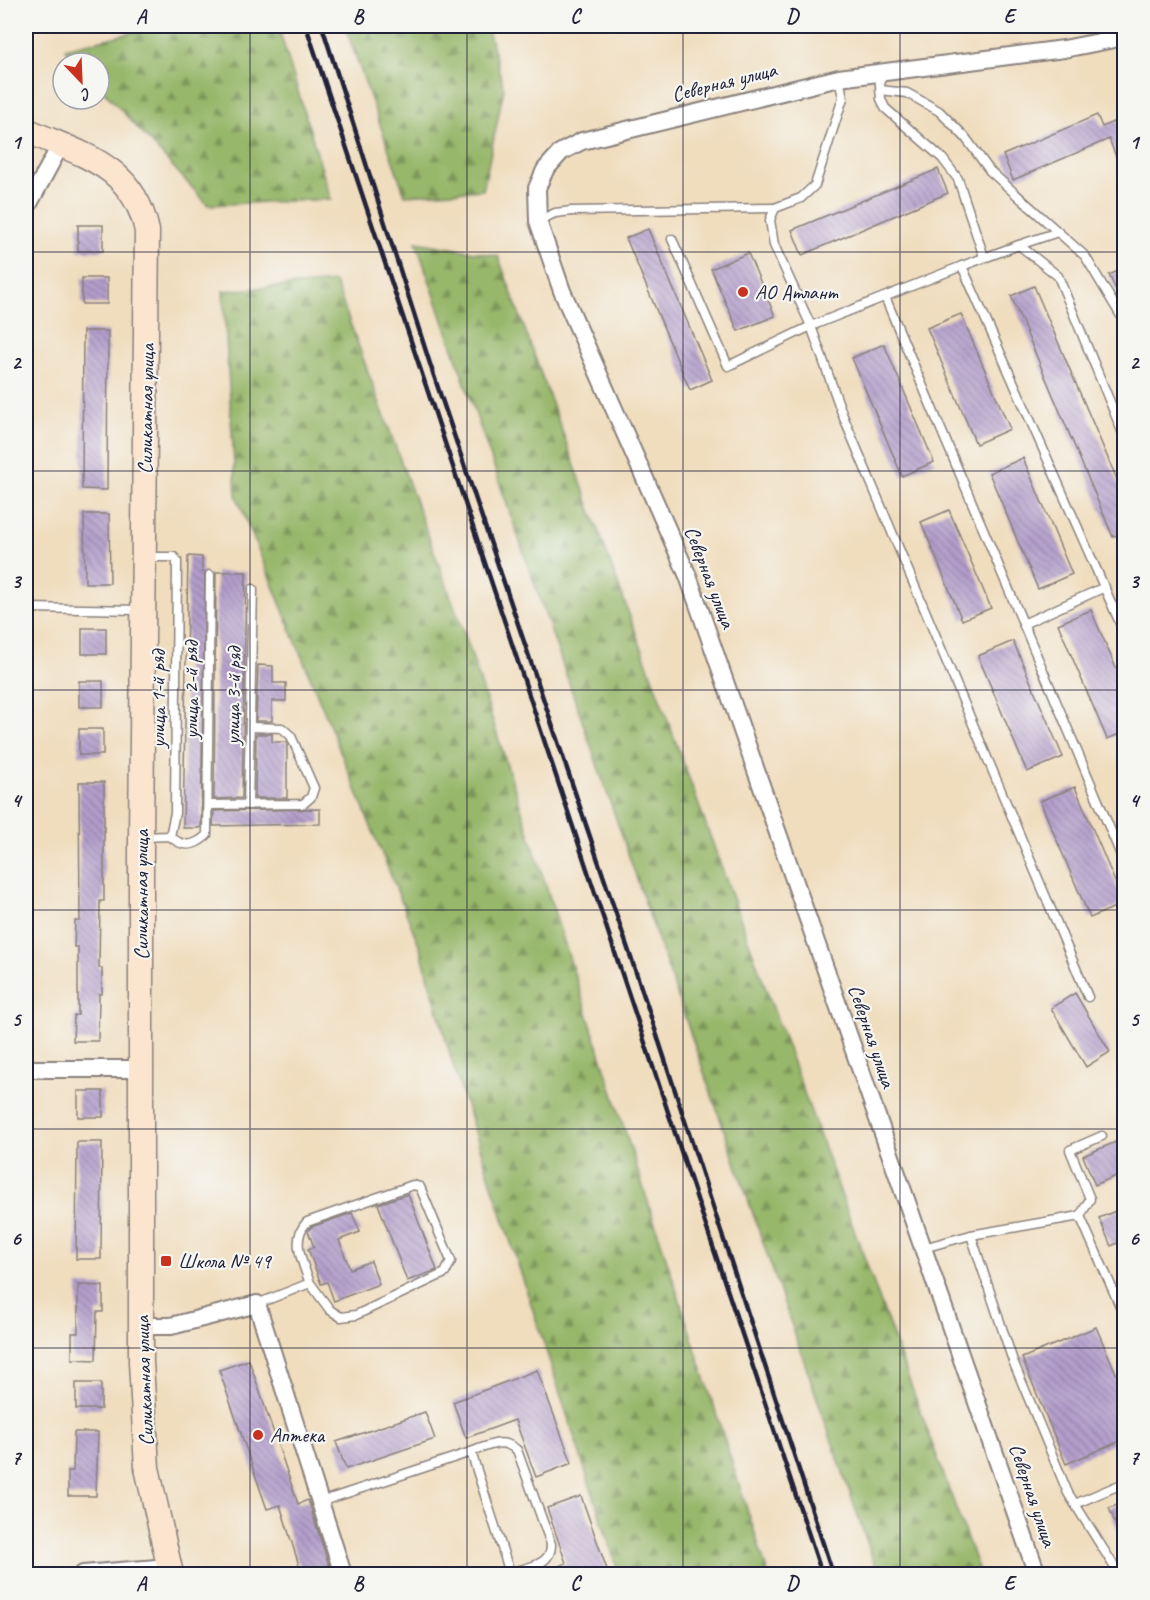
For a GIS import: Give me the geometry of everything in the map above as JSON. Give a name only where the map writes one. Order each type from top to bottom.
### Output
[{"type":"street","name":"Северная улица","points":[[1037,1575],[688,576],[562,291],[538,220],[537,188],[545,170],[561,153],[582,141],[839,78],[1064,49],[1125,37]]},
{"type":"street","points":[[26,130],[60,146],[31,188],[26,209]]},
{"type":"street","name":"Силикатная улица","points":[[60,146],[117,175],[133,192],[143,213],[148,247],[141,837],[141,1326],[147,1468],[170,1571]]},
{"type":"street","points":[[26,1069],[140,1069]]},
{"type":"street","points":[[141,1326],[171,1326],[257,1304],[343,1575]]},
{"type":"street","points":[[83,1575],[170,1571]]},
{"type":"lane","points":[[879,72],[880,90],[885,108],[942,158],[958,179],[984,257]]},
{"type":"lane","points":[[538,220],[555,213],[572,211],[775,208],[801,198],[814,185],[843,98],[839,78]]},
{"type":"lane","points":[[880,90],[907,93],[939,111],[965,137],[990,171],[1085,256],[1125,321]]},
{"type":"lane","points":[[775,208],[770,220],[774,245],[811,326],[843,416],[1088,997]]},
{"type":"lane","points":[[672,239],[728,366],[811,326],[984,257],[1058,232]]},
{"type":"lane","points":[[1019,245],[1058,276],[1125,436]]},
{"type":"lane","points":[[963,266],[1125,632]]},
{"type":"lane","points":[[885,297],[1125,862]]},
{"type":"lane","name":"улица 1-й ряд","points":[[144,556],[174,557],[177,561],[175,813],[170,836]]},
{"type":"lane","name":"улица 2-й ряд","points":[[141,837],[170,836],[179,844],[199,842],[207,835],[210,575]]},
{"type":"lane","points":[[1023,624],[1105,587]]},
{"type":"lane","name":"улица 3-й ряд","points":[[248,805],[253,589]]},
{"type":"lane","points":[[26,608],[144,610]]},
{"type":"lane","points":[[208,805],[303,804],[311,797],[314,788],[291,736],[282,728],[250,727]]},
{"type":"lane","points":[[1080,1216],[1089,1199],[1070,1150],[1102,1136]]},
{"type":"lane","points":[[413,1185],[420,1187],[451,1261],[444,1273],[356,1315],[341,1317],[330,1310],[310,1283],[298,1251],[301,1228],[307,1222],[413,1185]]},
{"type":"lane","points":[[922,1248],[971,1235],[1080,1216]]},
{"type":"lane","points":[[1080,1216],[1125,1315]]},
{"type":"lane","points":[[971,1235],[1013,1361],[1068,1493],[1119,1575]]},
{"type":"lane","points":[[257,1304],[310,1283]]},
{"type":"lane","points":[[1115,1293],[1125,1290]]},
{"type":"lane","points":[[320,1502],[501,1442],[509,1443],[517,1449],[550,1544],[551,1553],[545,1562],[508,1574],[471,1452]]},
{"type":"lane","points":[[1075,1504],[1125,1483]]},
{"type":"green space","points":[[159,26],[278,26],[331,199],[208,205],[111,99],[111,51],[67,51],[65,49]]},
{"type":"green space","points":[[345,26],[487,26],[504,89],[483,190],[405,195]]},
{"type":"green space","points":[[416,242],[498,256],[980,1574],[878,1574]]},
{"type":"green space","points":[[335,282],[467,641],[768,1574],[619,1574],[453,1065],[420,947],[236,495],[223,291]]},
{"type":"building","points":[[1097,115],[1102,127],[1124,117],[1124,177],[1109,139],[1013,180],[1003,155]]},
{"type":"building","points":[[938,169],[948,193],[802,255],[792,230]]},
{"type":"building","points":[[78,225],[103,225],[103,251],[78,251]]},
{"type":"building","points":[[648,229],[712,380],[690,390],[626,238]]},
{"type":"building","name":"АО Атлант","points":[[748,253],[775,316],[738,331],[711,269]]},
{"type":"building","points":[[1125,268],[1125,309],[1109,275]]},
{"type":"building","points":[[82,278],[107,278],[107,304],[82,304]]},
{"type":"building","points":[[1034,286],[1125,498],[1125,532],[1113,537],[1011,296]]},
{"type":"building","points":[[961,314],[1010,429],[976,444],[927,328]]},
{"type":"building","points":[[83,331],[108,331],[107,490],[82,489]]},
{"type":"building","points":[[884,344],[934,462],[902,476],[852,358]]},
{"type":"building","points":[[1023,458],[1072,574],[1038,589],[989,473]]},
{"type":"building","points":[[949,510],[991,608],[962,620],[921,522]]},
{"type":"building","points":[[84,514],[109,514],[110,583],[85,583]]},
{"type":"building","points":[[188,556],[202,557],[202,572],[205,572],[201,827],[198,828],[183,828]]},
{"type":"building","points":[[216,572],[246,572],[242,798],[214,799]]},
{"type":"building","points":[[1091,610],[1125,689],[1125,732],[1107,739],[1058,624]]},
{"type":"building","points":[[82,628],[106,628],[106,654],[82,654]]},
{"type":"building","points":[[1013,641],[1063,757],[1027,772],[978,656]]},
{"type":"building","points":[[258,665],[273,666],[273,683],[286,683],[286,701],[272,701],[272,721],[256,721]]},
{"type":"building","points":[[79,681],[103,681],[103,707],[79,707]]},
{"type":"building","points":[[79,729],[103,729],[103,755],[79,755]]},
{"type":"building","points":[[256,734],[272,734],[272,742],[287,742],[287,798],[255,798]]},
{"type":"building","points":[[79,782],[104,782],[104,901],[100,901],[99,968],[102,968],[102,994],[99,994],[98,1041],[73,1041],[74,1015],[78,1015],[78,947],[74,947],[75,921],[80,921]]},
{"type":"building","points":[[1075,787],[1124,903],[1090,918],[1040,801]]},
{"type":"building","points":[[320,809],[320,824],[213,826],[214,811]]},
{"type":"building","points":[[1075,993],[1110,1052],[1086,1067],[1051,1008]]},
{"type":"building","points":[[78,1091],[103,1091],[103,1117],[78,1117]]},
{"type":"building","points":[[1118,1141],[1125,1157],[1125,1172],[1095,1185],[1083,1156]]},
{"type":"building","points":[[77,1142],[102,1142],[101,1259],[76,1259]]},
{"type":"building","points":[[408,1194],[437,1270],[407,1281],[378,1204]]},
{"type":"building","points":[[1125,1207],[1125,1240],[1111,1246],[1099,1218]]},
{"type":"building","points":[[352,1213],[360,1232],[339,1240],[350,1269],[371,1261],[379,1284],[334,1301],[327,1282],[321,1284],[308,1249],[314,1247],[308,1231],[311,1227]]},
{"type":"building","points":[[78,1285],[103,1286],[103,1312],[97,1312],[96,1360],[72,1359],[72,1333],[78,1333]]},
{"type":"building","points":[[1096,1327],[1125,1394],[1125,1439],[1066,1464],[1022,1358]]},
{"type":"building","name":"Аптека","points":[[249,1360],[298,1504],[308,1500],[332,1575],[302,1575],[280,1505],[267,1509],[219,1370]]},
{"type":"building","points":[[537,1370],[572,1463],[536,1477],[515,1420],[466,1438],[453,1402]]},
{"type":"building","points":[[76,1383],[101,1383],[101,1409],[76,1409]]},
{"type":"building","points":[[425,1412],[435,1439],[346,1469],[336,1442]]},
{"type":"building","points":[[74,1432],[98,1432],[96,1496],[68,1496],[68,1471],[73,1471]]},
{"type":"building","points":[[581,1496],[609,1575],[538,1575],[566,1563],[547,1508]]},
{"type":"building","points":[[1125,1502],[1125,1545],[1124,1545],[1109,1508]]},
{"type":"railway","points":[[306,26],[822,1574]]},
{"type":"railway","points":[[322,26],[431,367],[649,1011],[833,1574]]},
{"type":"place","name":"АО Атлант","points":[[743,292]]},
{"type":"place","name":"Школа № 49","points":[[166,1261]]},
{"type":"place","name":"Аптека","points":[[258,1435]]}]
